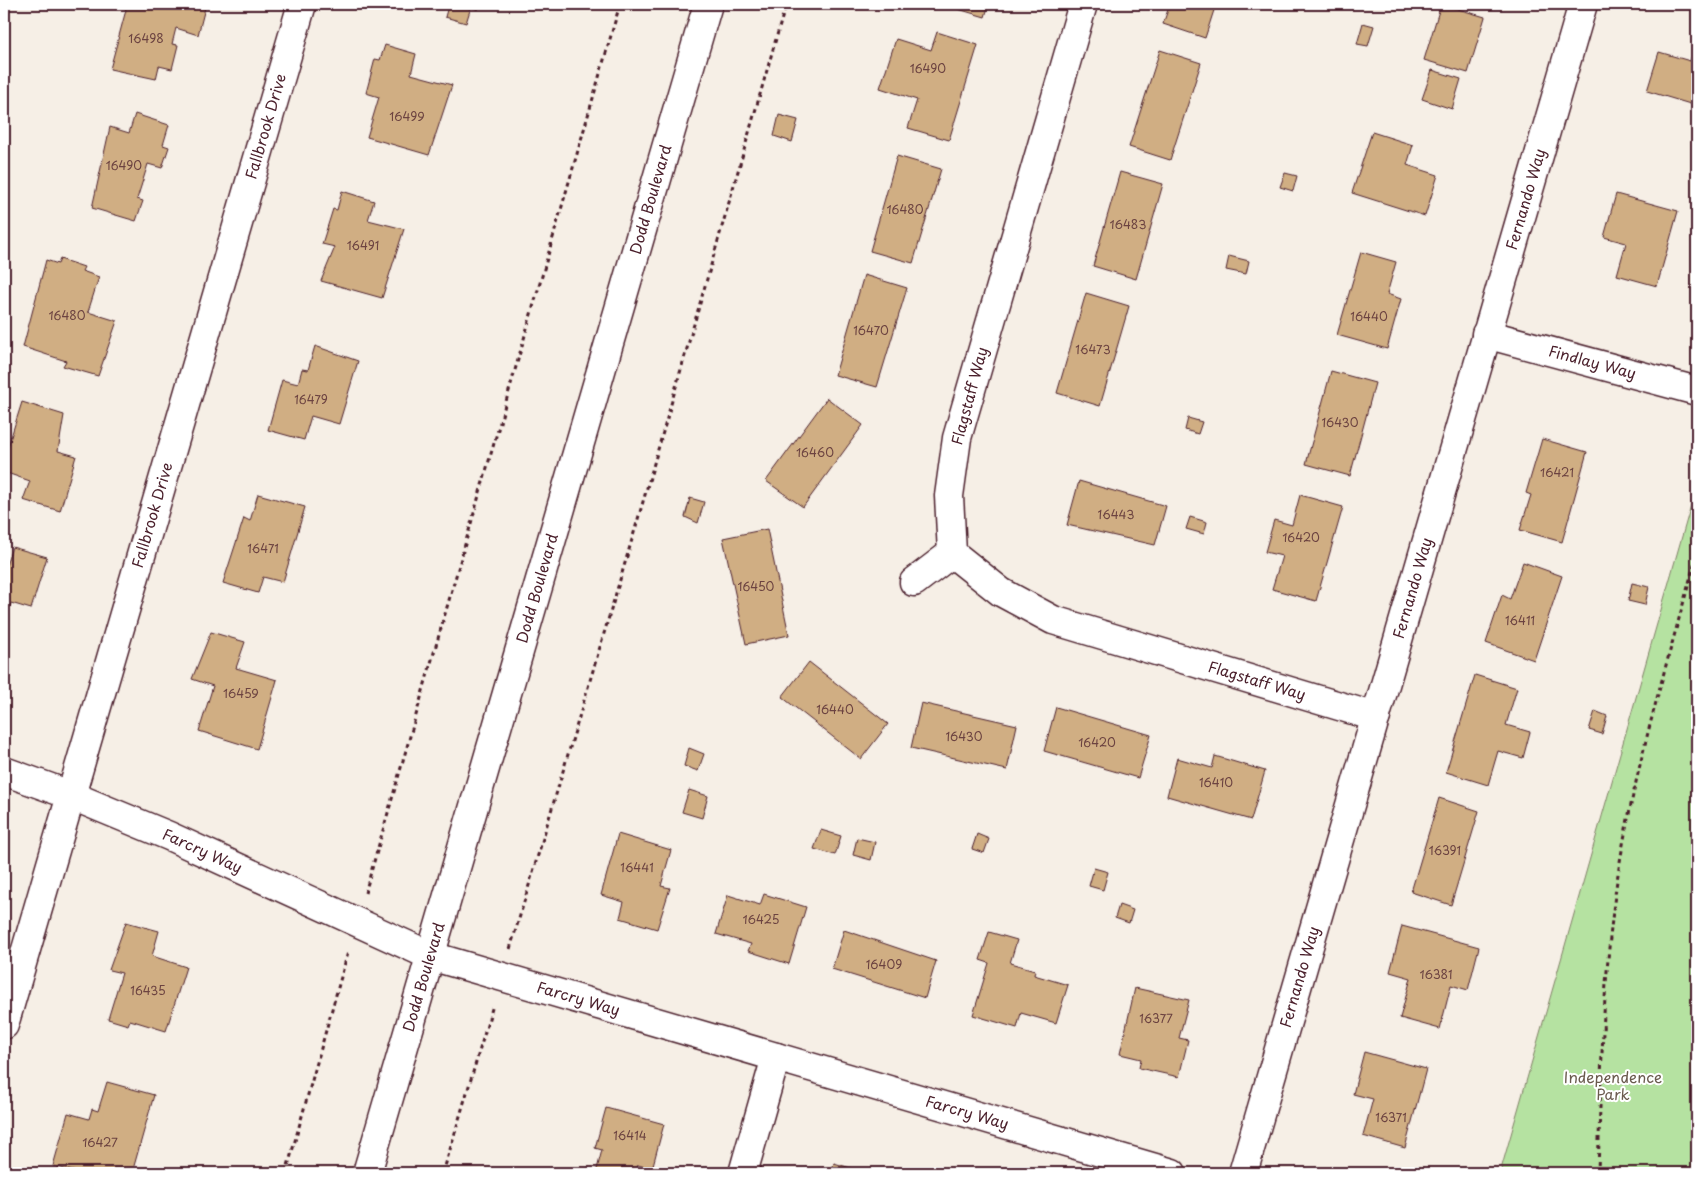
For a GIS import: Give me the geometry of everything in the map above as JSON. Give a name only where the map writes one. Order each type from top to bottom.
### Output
[{"type":"street","name":"Fallbrook Drive","points":[[4,1025],[302,4]]},
{"type":"street","name":"Dodd Boulevard","points":[[367,1173],[708,4]]},
{"type":"street","name":"Flagstaff Way","points":[[1083,4],[957,438],[949,496],[952,554],[1000,592],[1053,620],[1376,717]]},
{"type":"street","name":"Fernando Way","points":[[1243,1173],[1583,4]]},
{"type":"street","name":"Findlay Way","points":[[1486,334],[1697,391]]},
{"type":"street","points":[[914,582],[952,554]]},
{"type":"street","name":"Farcry Way","points":[[4,771],[70,795],[169,836],[431,956],[1172,1173]]},
{"type":"street","points":[[743,1173],[776,1057]]},
{"type":"path","points":[[286,1173],[356,922],[620,4]]},
{"type":"path","points":[[443,1173],[630,545],[786,4]]},
{"type":"path","points":[[1598,1173],[1606,974],[1618,874],[1639,767],[1697,554]]},
{"type":"green space","name":"Independence Park","points":[[1697,484],[1697,1173],[1500,1173]]},
{"type":"building","points":[[122,4],[206,4],[198,35],[176,28],[172,44],[178,45],[172,69],[159,66],[156,79],[110,69],[126,10]]},
{"type":"building","points":[[441,4],[480,4],[478,10],[471,7],[466,23],[445,17],[448,6]]},
{"type":"building","points":[[941,4],[989,4],[985,17]]},
{"type":"building","points":[[1170,4],[1216,4],[1205,38],[1163,24]]},
{"type":"building","points":[[1441,4],[1485,17],[1468,73],[1424,60]]},
{"type":"building","points":[[1363,23],[1374,26],[1368,46],[1357,44]]},
{"type":"building","points":[[937,32],[978,45],[949,140],[908,128],[917,100],[880,88],[896,39],[931,50]]},
{"type":"building","points":[[1697,40],[1697,106],[1647,91],[1659,52],[1690,61]]},
{"type":"building","points":[[385,45],[416,54],[411,74],[452,85],[429,155],[367,137],[379,97],[366,93],[375,59],[380,60]]},
{"type":"building","points":[[1160,50],[1201,63],[1170,160],[1129,147]]},
{"type":"building","points":[[1432,70],[1461,79],[1452,109],[1422,99]]},
{"type":"building","points":[[135,114],[169,125],[163,145],[169,147],[162,168],[148,164],[137,199],[143,201],[136,221],[92,208],[110,127],[129,133]]},
{"type":"building","points":[[779,115],[798,120],[792,142],[774,136]]},
{"type":"building","points":[[1372,132],[1413,145],[1407,165],[1438,175],[1425,216],[1352,193]]},
{"type":"building","points":[[897,156],[941,169],[913,263],[870,251]]},
{"type":"building","points":[[1120,172],[1163,184],[1136,279],[1093,266]]},
{"type":"building","points":[[1285,173],[1297,176],[1293,191],[1280,187]]},
{"type":"building","points":[[342,191],[374,201],[368,220],[404,229],[382,298],[321,281],[335,247],[322,244],[333,209],[337,210]]},
{"type":"building","points":[[1616,194],[1678,211],[1657,286],[1617,275],[1626,243],[1604,237]]},
{"type":"building","points":[[1361,252],[1396,262],[1387,294],[1401,299],[1387,349],[1337,335]]},
{"type":"building","points":[[1229,256],[1249,261],[1246,274],[1226,270]]},
{"type":"building","points":[[60,259],[84,267],[82,271],[99,277],[88,312],[117,321],[98,376],[63,366],[66,361],[23,347],[46,260],[58,264]]},
{"type":"building","points":[[864,275],[907,288],[877,387],[835,375]]},
{"type":"building","points":[[1086,293],[1129,306],[1100,406],[1057,393]]},
{"type":"building","points":[[315,346],[358,361],[339,424],[311,416],[304,440],[268,430],[282,380],[298,384],[302,369],[308,370]]},
{"type":"building","points":[[1331,371],[1375,383],[1350,476],[1306,464]]},
{"type":"building","points":[[827,398],[863,425],[803,507],[766,481]]},
{"type":"building","points":[[22,402],[64,415],[58,451],[76,456],[60,511],[23,500],[30,481],[4,472],[4,459]]},
{"type":"building","points":[[1188,418],[1202,422],[1198,434],[1185,430]]},
{"type":"building","points":[[1542,439],[1587,452],[1562,542],[1520,530],[1531,495],[1526,493]]},
{"type":"building","points":[[1079,481],[1166,506],[1155,545],[1067,525]]},
{"type":"building","points":[[258,494],[305,507],[283,582],[263,577],[258,593],[223,583],[244,518],[250,521]]},
{"type":"building","points":[[1300,495],[1343,507],[1316,601],[1272,589],[1282,556],[1265,552],[1274,520],[1292,525]]},
{"type":"building","points":[[690,498],[704,502],[698,523],[685,517]]},
{"type":"building","points":[[1190,517],[1207,522],[1204,534],[1186,529]]},
{"type":"building","points":[[767,529],[789,635],[746,644],[723,538]]},
{"type":"building","points":[[12,547],[47,557],[31,609],[11,603],[7,616],[4,615],[4,572]]},
{"type":"building","points":[[1523,562],[1562,576],[1534,660],[1486,643],[1502,595],[1510,599]]},
{"type":"building","points":[[1632,583],[1649,587],[1645,605],[1628,601]]},
{"type":"building","points":[[211,632],[245,642],[236,668],[277,680],[257,749],[199,731],[213,686],[192,679]]},
{"type":"building","points":[[809,662],[888,724],[861,759],[782,697]]},
{"type":"building","points":[[1475,675],[1517,688],[1506,725],[1530,732],[1523,758],[1498,751],[1488,785],[1446,772]]},
{"type":"building","points":[[921,703],[1017,725],[1007,770],[911,748]]},
{"type":"building","points":[[1056,707],[1151,735],[1138,778],[1044,751]]},
{"type":"building","points":[[1595,711],[1607,716],[1602,734],[1589,730]]},
{"type":"building","points":[[689,748],[704,754],[698,771],[684,766]]},
{"type":"building","points":[[1215,756],[1265,771],[1251,820],[1167,796],[1177,758],[1212,768]]},
{"type":"building","points":[[689,790],[708,796],[702,818],[682,812]]},
{"type":"building","points":[[1439,798],[1479,811],[1451,905],[1411,892]]},
{"type":"building","points":[[821,830],[841,836],[835,855],[814,849]]},
{"type":"building","points":[[618,834],[671,850],[661,886],[670,888],[657,929],[620,918],[624,902],[601,895]]},
{"type":"building","points":[[977,834],[989,839],[984,853],[972,849]]},
{"type":"building","points":[[857,838],[875,842],[871,860],[853,855]]},
{"type":"building","points":[[1094,868],[1108,872],[1103,890],[1089,886]]},
{"type":"building","points":[[764,894],[806,907],[789,964],[748,951],[751,944],[716,934],[728,895],[760,905]]},
{"type":"building","points":[[1119,905],[1133,910],[1129,923],[1115,918]]},
{"type":"building","points":[[126,922],[159,931],[152,956],[186,967],[166,1031],[130,1020],[128,1025],[108,1019],[122,973],[109,970]]},
{"type":"building","points":[[1402,926],[1479,947],[1468,990],[1451,985],[1440,1029],[1400,1018],[1411,978],[1390,972]]},
{"type":"building","points":[[844,930],[936,961],[925,998],[832,969]]},
{"type":"building","points":[[989,932],[1017,940],[1010,963],[1035,970],[1034,975],[1068,985],[1056,1023],[1021,1013],[1017,1028],[973,1015],[989,963],[980,960]]},
{"type":"building","points":[[1135,988],[1189,1000],[1179,1038],[1188,1040],[1179,1077],[1139,1068],[1141,1059],[1120,1054]]},
{"type":"building","points":[[1364,1052],[1426,1069],[1405,1148],[1363,1136],[1373,1099],[1353,1094]]},
{"type":"building","points":[[107,1082],[154,1095],[132,1173],[81,1173],[53,1166],[68,1113],[89,1119],[92,1109],[98,1111]]},
{"type":"building","points":[[606,1108],[664,1124],[652,1169],[638,1165],[635,1173],[596,1173],[602,1150],[595,1148]]},
{"type":"building","points":[[834,1163],[867,1173],[831,1173]]},
{"type":"building","points":[[1330,1167],[1351,1173],[1328,1173]]}]
